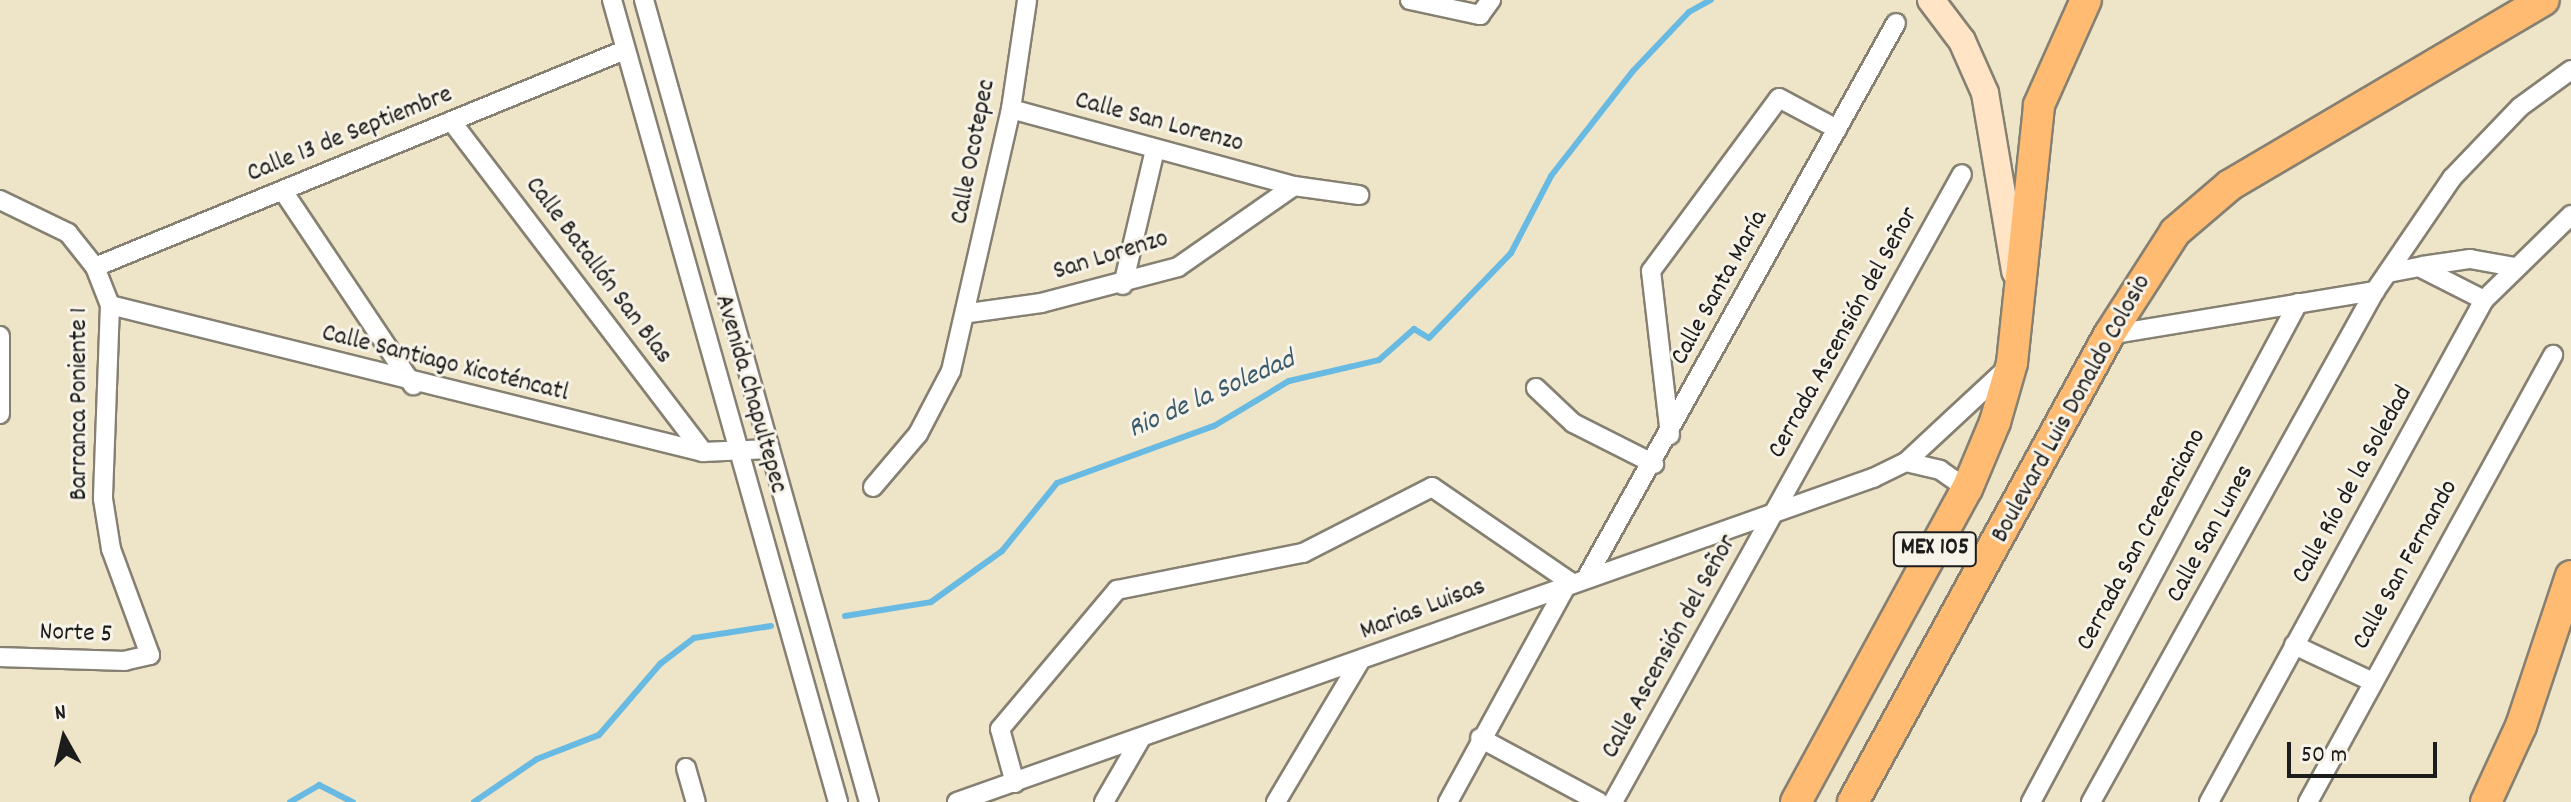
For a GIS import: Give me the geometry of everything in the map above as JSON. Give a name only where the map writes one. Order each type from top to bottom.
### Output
[{"type":"main road","name":"MEX 105","points":[[1931,0],[1962,41],[1985,93],[2016,276]]},
{"type":"main road","name":"MEX 105","points":[[2016,276],[2039,105],[2086,0]]},
{"type":"main road","name":"Boulevard Luis Donaldo Colosio","points":[[1853,802],[2109,335],[2175,232],[2230,185],[2544,0]]},
{"type":"main road","name":"Boulevard Luis Donaldo Colosio","points":[[1796,802],[1967,489],[2012,363],[2016,276]]},
{"type":"main road","points":[[2486,802],[2571,576]]},
{"type":"street","name":"Avenida Chapultepec","points":[[612,0],[838,802]]},
{"type":"street","name":"Avenida Chapultepec","points":[[644,0],[869,802]]},
{"type":"street","name":"Calle Ocotepec","points":[[873,487],[918,434],[951,371],[969,313],[1011,109],[1027,0]]},
{"type":"street","points":[[1410,0],[1480,15],[1491,0]]},
{"type":"street","name":"Calle Santa María","points":[[1588,575],[1654,464],[1896,23]]},
{"type":"street","name":"Calle 13 de Septiembre","points":[[95,267],[625,50]]},
{"type":"street","name":"Calle San Lunes","points":[[2091,802],[2375,291],[2452,178],[2520,107],[2571,70]]},
{"type":"street","points":[[1670,435],[1651,271],[1779,98],[1837,129]]},
{"type":"street","name":"Calle San Lorenzo","points":[[1011,109],[1294,186],[1359,195]]},
{"type":"street","name":"Calle Batallón San Blas","points":[[452,122],[703,452]]},
{"type":"street","points":[[1123,285],[1155,150]]},
{"type":"street","name":"Cerrada Ascensión del Señor","points":[[1772,516],[1962,174]]},
{"type":"street","name":"San Lorenzo","points":[[969,313],[1123,285],[1178,267],[1294,186]]},
{"type":"street","points":[[283,191],[413,385]]},
{"type":"street","name":"Barranca Poniente 1","points":[[0,200],[68,233],[95,267],[110,305],[103,499],[111,549],[150,655]]},
{"type":"street","name":"Calle Río de la Soledad","points":[[2209,802],[2484,300],[2571,215]]},
{"type":"street","points":[[2388,273],[2470,259],[2515,267]]},
{"type":"street","points":[[2419,267],[2484,300]]},
{"type":"street","points":[[2109,335],[2375,291]]},
{"type":"street","name":"Cerrada San Crecenciano","points":[[2031,802],[2298,303]]},
{"type":"street","name":"Calle Santiago Xicoténcatl","points":[[110,305],[413,385],[703,452],[770,449]]},
{"type":"street","points":[[0,336],[0,414]]},
{"type":"street","name":"Calle San Fernando","points":[[2308,802],[2371,681],[2553,355]]},
{"type":"street","name":"Marias Luisas","points":[[957,802],[1359,663],[1569,581],[1772,516],[1906,462],[2012,363]]},
{"type":"street","points":[[1536,388],[1573,423],[1654,464]]},
{"type":"street","points":[[1906,462],[1940,470],[1967,489]]},
{"type":"street","points":[[1015,783],[1000,729],[1117,590],[1303,553],[1432,487],[1569,581],[1480,738],[1448,802]]},
{"type":"street","name":"Calle Ascensión del Señor","points":[[1613,802],[1772,516]]},
{"type":"street","points":[[2294,645],[2371,681]]},
{"type":"street","name":"Norte 5","points":[[0,657],[125,661],[150,655]]},
{"type":"street","points":[[1276,802],[1359,663]]},
{"type":"street","points":[[1480,738],[1599,802]]},
{"type":"street","points":[[1104,802],[1140,740]]},
{"type":"street","points":[[686,768],[696,802]]},
{"type":"waterway","name":"Rio de la Soledad","points":[[845,616],[931,602],[1002,551],[1057,483],[1214,426],[1289,381],[1379,360],[1414,329],[1429,338],[1511,253],[1551,176],[1633,71],[1689,12],[1711,0]]},
{"type":"waterway","points":[[474,802],[537,759],[599,735],[660,664],[694,638],[771,626]]},
{"type":"waterway","points":[[290,802],[319,785],[353,802]]}]
